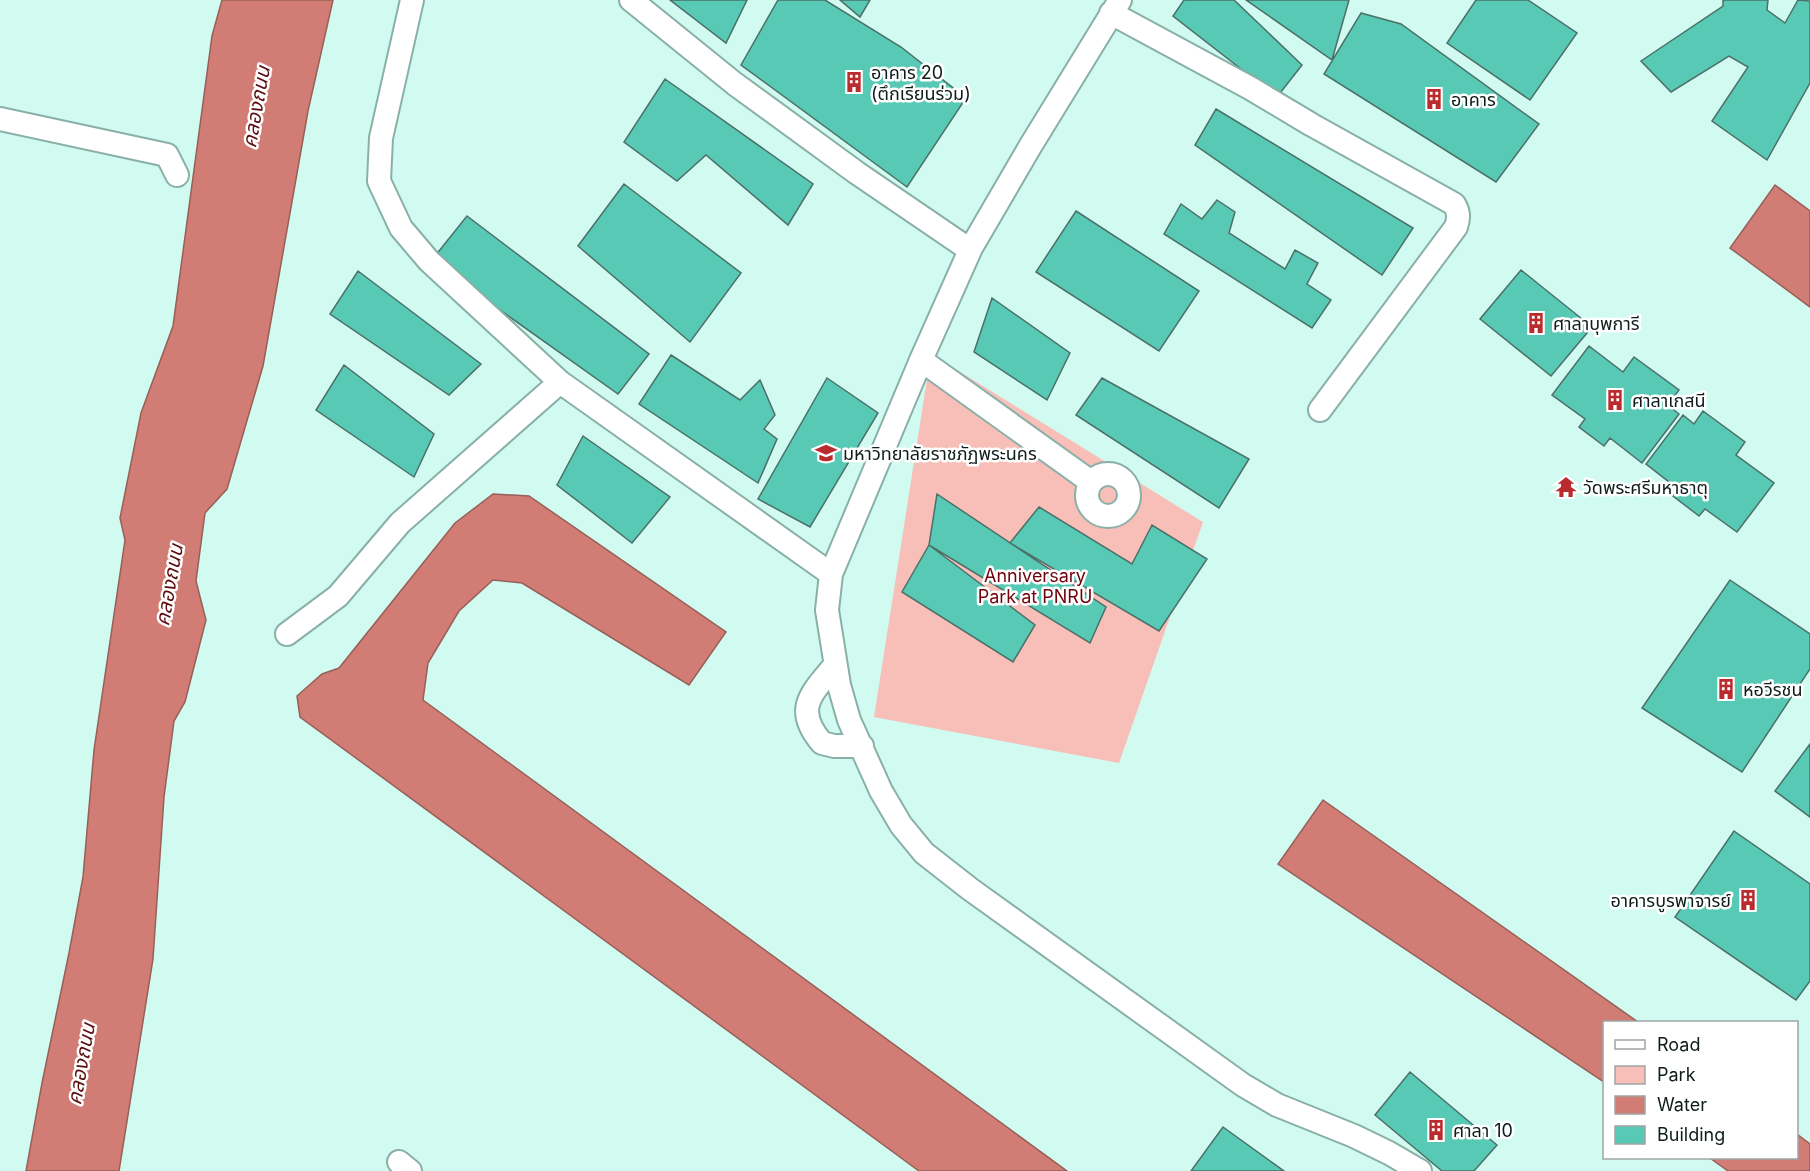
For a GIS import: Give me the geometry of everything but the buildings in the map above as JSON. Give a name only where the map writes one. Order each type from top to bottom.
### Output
[{"type":"street","points":[[412,0],[381,138],[379,181],[401,228],[429,261],[560,382],[831,574]]},
{"type":"street","points":[[631,0],[754,98],[857,173],[970,250]]},
{"type":"street","points":[[1320,410],[1456,227],[1459,218],[1458,210],[1454,204],[1312,125],[1115,7],[970,250],[831,574],[827,610],[835,665],[849,720],[881,792],[901,825],[924,853],[970,889],[1243,1085],[1277,1106],[1354,1136],[1420,1171]]},
{"type":"street","points":[[0,119],[166,155],[177,175]]},
{"type":"street","points":[[921,360],[1091,482]]},
{"type":"street","points":[[287,634],[338,596],[400,523],[560,382]]},
{"type":"street","points":[[835,665],[814,690],[808,704],[807,721],[822,744],[862,746]]},
{"type":"green space","name":"Anniversary Park at PNRU","points":[[931,354],[1203,522],[1119,763],[874,717]]},
{"type":"water","name":"คลองถนน","points":[[222,0],[333,0],[308,111],[263,366],[227,489],[205,513],[196,581],[206,620],[185,702],[174,721],[164,797],[153,959],[119,1171],[26,1171],[83,877],[94,750],[125,540],[120,518],[141,413],[173,326],[212,36]]},
{"type":"water","points":[[1775,185],[1810,211],[1810,307],[1730,248]]},
{"type":"water","points":[[493,494],[529,496],[726,632],[689,685],[522,583],[493,580],[459,611],[428,663],[423,700],[1067,1171],[919,1171],[300,717],[297,696],[322,674],[339,668],[455,523]]},
{"type":"water","points":[[1323,800],[1637,1021],[1603,1021],[1603,1081],[1278,864]]},
{"type":"water","points":[[1798,1135],[1810,1144],[1810,1171],[1728,1171],[1711,1159],[1798,1159]]},
{"type":"place","name":"อาคาร 20 (ตึกเรียนร่วม)","points":[[854,82]]},
{"type":"place","name":"อาคาร","points":[[1434,99]]},
{"type":"place","name":"ศาลาบุพการี","points":[[1536,323]]},
{"type":"place","name":"ศาลาเกสนี","points":[[1615,400]]},
{"type":"place","name":"มหาวิทยาลัยราชภัฏพระนคร","points":[[826,453]]},
{"type":"place","name":"วัดพระศรีมหาธาตุ","points":[[1566,487]]},
{"type":"place","name":"หอวีรชน","points":[[1726,689]]},
{"type":"place","name":"อาคารบูรพาจารย์","points":[[1748,900]]},
{"type":"place","name":"ศาลา 10","points":[[1436,1130]]}]
